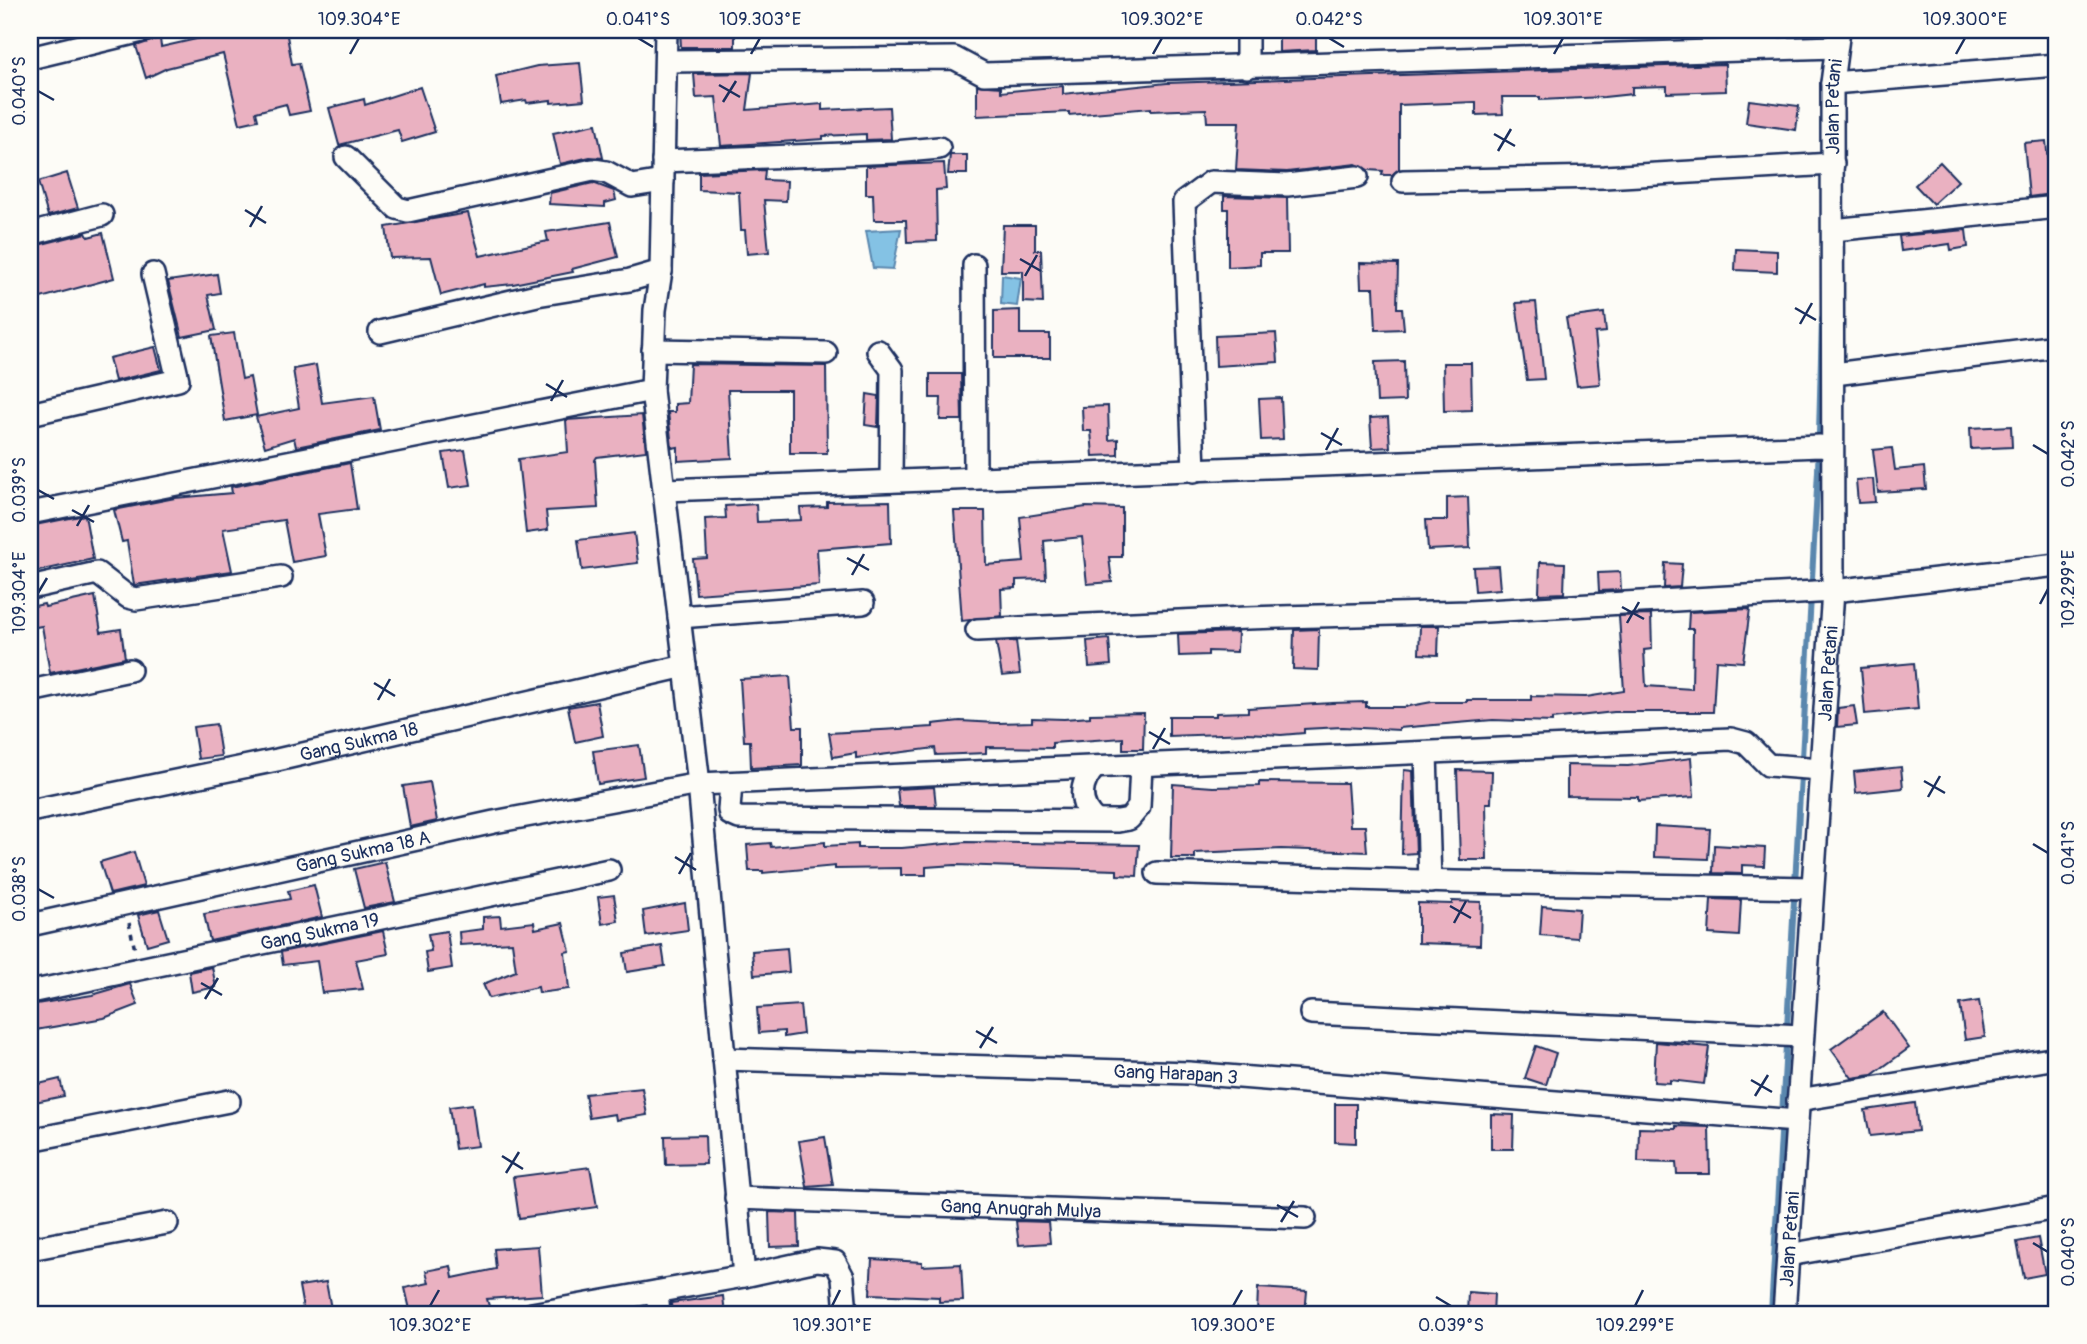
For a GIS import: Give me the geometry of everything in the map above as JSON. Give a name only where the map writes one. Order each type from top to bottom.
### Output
[{"type":"street","points":[[30,58],[146,30]]},
{"type":"street","points":[[666,30],[661,271],[652,390],[699,785],[744,1276]]},
{"type":"street","points":[[1247,30],[1247,67]]},
{"type":"street","points":[[666,61],[954,58],[984,74],[1247,67],[1830,41]]},
{"type":"street","name":"Jalan Petani","points":[[1784,1314],[1788,1255],[1787,1034],[1807,888],[1829,592],[1826,447],[1835,374],[1830,41]]},
{"type":"street","points":[[1832,83],[2057,65]]},
{"type":"street","points":[[346,157],[397,208],[408,211],[593,170],[606,172],[632,186],[663,171],[939,148]]},
{"type":"street","points":[[1403,181],[1604,177],[1833,164]]},
{"type":"street","points":[[1194,471],[1184,202],[1211,182],[1287,185],[1357,177]]},
{"type":"street","points":[[1833,230],[2057,208]]},
{"type":"street","points":[[30,234],[102,215]]},
{"type":"street","points":[[974,265],[975,478]]},
{"type":"street","points":[[380,332],[537,295],[630,280],[661,271]]},
{"type":"street","points":[[30,414],[178,380],[153,274]]},
{"type":"street","points":[[1835,374],[2057,346]]},
{"type":"street","points":[[653,350],[826,353]]},
{"type":"street","points":[[878,351],[892,370],[891,481]]},
{"type":"street","points":[[30,513],[652,390]]},
{"type":"street","points":[[665,490],[1826,447]]},
{"type":"street","points":[[977,630],[1247,618],[1469,612],[1829,592],[2057,565]]},
{"type":"street","points":[[30,588],[97,573],[128,597],[136,599],[281,577]]},
{"type":"street","points":[[679,617],[863,603]]},
{"type":"street","name":"Gang Sukma 18","points":[[30,811],[277,760],[685,666]]},
{"type":"street","points":[[30,691],[130,670]]},
{"type":"street","points":[[1095,820],[1084,806],[1082,793],[1086,779],[1095,767],[1731,740],[1746,743],[1768,765],[1815,769]]},
{"type":"street","points":[[1426,753],[1430,882]]},
{"type":"street","points":[[731,783],[729,810],[730,814],[739,818],[1118,821],[1129,819],[1139,807],[1141,765]]},
{"type":"street","name":"Gang Sukma 18 A","points":[[30,925],[494,822],[699,785],[1095,767]]},
{"type":"street","name":"Gang Sukma 19","points":[[30,992],[609,870]]},
{"type":"street","points":[[1157,873],[1430,882],[1807,888]]},
{"type":"street","points":[[1311,1013],[1787,1034]]},
{"type":"street","name":"Gang Harapan 3","points":[[724,1059],[1189,1073],[1624,1110],[1788,1114],[2057,1058]]},
{"type":"street","points":[[30,1140],[229,1101]]},
{"type":"street","name":"Gang Anugrah Mulya","points":[[736,1198],[1305,1218]]},
{"type":"street","points":[[1788,1255],[2057,1208]]},
{"type":"street","points":[[30,1249],[167,1223]]},
{"type":"street","points":[[532,1314],[744,1276],[817,1260],[835,1262],[844,1277],[846,1314]]},
{"type":"street","points":[[657,1292],[659,1314]]},
{"type":"path","points":[[125,903],[136,969]]},
{"type":"water","points":[[901,229],[893,269],[873,268],[866,231]]},
{"type":"water","points":[[1002,275],[1021,278],[1017,306],[1001,304]]},
{"type":"building","points":[[159,30],[161,47],[236,30],[286,30],[292,64],[299,63],[310,111],[289,115],[286,104],[256,112],[258,120],[240,124],[223,54],[167,68],[146,78],[136,46],[154,40]]},
{"type":"building","points":[[680,30],[735,30],[735,47],[681,47]]},
{"type":"building","points":[[1279,30],[1316,30],[1316,50],[1279,52]]},
{"type":"building","points":[[580,63],[584,100],[527,103],[526,100],[501,104],[496,76],[537,66]]},
{"type":"building","points":[[1725,64],[1726,91],[1667,93],[1667,86],[1632,87],[1632,94],[1604,97],[1540,100],[1540,97],[1502,97],[1503,114],[1476,115],[1476,102],[1399,105],[1399,169],[1392,175],[1382,175],[1383,171],[1368,170],[1356,164],[1287,172],[1236,170],[1239,122],[1207,122],[1206,109],[1151,111],[1151,108],[1069,115],[1069,112],[977,116],[977,85],[1001,87],[1001,92],[1063,86],[1063,94],[1167,83]]},
{"type":"building","points":[[752,73],[747,110],[822,104],[822,110],[889,107],[891,139],[866,140],[866,134],[721,146],[716,97],[696,98],[694,74]]},
{"type":"building","points":[[420,87],[435,132],[402,142],[398,130],[339,145],[329,108],[364,99],[365,105]]},
{"type":"building","points":[[1749,100],[1799,106],[1796,130],[1746,123]]},
{"type":"building","points":[[596,124],[603,158],[590,157],[560,164],[553,133]]},
{"type":"building","points":[[2046,141],[2051,194],[2029,197],[2024,143]]},
{"type":"building","points":[[950,155],[967,155],[967,174],[948,174]]},
{"type":"building","points":[[1940,162],[1958,181],[1933,204],[1915,185]]},
{"type":"building","points":[[944,163],[946,189],[936,190],[937,241],[907,242],[906,220],[874,220],[873,194],[866,194],[866,166]]},
{"type":"building","points":[[765,170],[764,180],[787,181],[786,201],[764,200],[769,252],[747,254],[745,230],[741,230],[739,192],[699,190],[699,173]]},
{"type":"building","points":[[67,173],[78,208],[48,216],[38,182]]},
{"type":"building","points":[[593,183],[614,191],[616,200],[605,203],[605,207],[549,204],[550,193]]},
{"type":"building","points":[[1224,196],[1287,198],[1288,253],[1260,253],[1260,265],[1228,267],[1228,209],[1224,209]]},
{"type":"building","points":[[468,213],[480,256],[548,241],[546,232],[610,222],[618,257],[572,269],[573,272],[513,284],[484,287],[484,284],[441,295],[431,257],[390,258],[386,227]]},
{"type":"building","points":[[1003,225],[1035,225],[1035,250],[1041,250],[1043,303],[1023,302],[1023,271],[1001,271]]},
{"type":"building","points":[[1966,230],[1968,247],[1951,250],[1950,244],[1901,251],[1899,236]]},
{"type":"building","points":[[86,233],[88,237],[103,233],[114,278],[30,301],[30,247]]},
{"type":"building","points":[[1736,249],[1777,251],[1777,272],[1735,270]]},
{"type":"building","points":[[1360,263],[1398,264],[1397,308],[1402,308],[1404,329],[1376,330],[1374,288],[1361,288]]},
{"type":"building","points":[[217,274],[220,293],[208,295],[216,330],[182,337],[168,281]]},
{"type":"building","points":[[1536,302],[1544,379],[1527,380],[1516,303]]},
{"type":"building","points":[[1020,310],[1020,334],[1050,334],[1050,358],[994,358],[994,311]]},
{"type":"building","points":[[1604,313],[1606,332],[1595,333],[1600,384],[1577,386],[1566,318]]},
{"type":"building","points":[[234,333],[242,379],[250,377],[257,415],[225,421],[211,336]]},
{"type":"building","points":[[1276,333],[1278,362],[1216,366],[1215,336]]},
{"type":"building","points":[[155,347],[161,370],[115,381],[109,358]]},
{"type":"building","points":[[1404,361],[1405,401],[1377,402],[1375,362]]},
{"type":"building","points":[[1443,363],[1471,363],[1472,410],[1444,411]]},
{"type":"building","points":[[690,364],[826,366],[827,453],[790,453],[790,390],[728,390],[732,458],[678,461],[678,447],[672,448],[668,412],[675,412],[675,404],[688,403]]},
{"type":"building","points":[[316,365],[322,403],[374,396],[380,430],[296,447],[294,438],[265,447],[256,417],[299,408],[293,369]]},
{"type":"building","points":[[930,374],[961,374],[962,420],[940,420],[941,398],[930,398]]},
{"type":"building","points":[[867,394],[879,396],[878,427],[865,425]]},
{"type":"building","points":[[1281,398],[1283,439],[1261,440],[1259,399]]},
{"type":"building","points":[[1108,406],[1109,440],[1118,439],[1118,455],[1093,456],[1091,431],[1083,431],[1082,407]]},
{"type":"building","points":[[642,415],[646,451],[597,457],[595,460],[598,508],[546,511],[548,530],[526,533],[518,459],[568,452],[566,420]]},
{"type":"building","points":[[1388,417],[1390,447],[1372,448],[1370,418]]},
{"type":"building","points":[[2011,426],[2012,447],[1971,449],[1970,428]]},
{"type":"building","points":[[1892,448],[1895,470],[1924,467],[1926,489],[1878,492],[1873,450]]},
{"type":"building","points":[[465,450],[471,485],[449,488],[443,453]]},
{"type":"building","points":[[350,463],[357,509],[318,514],[326,556],[292,562],[284,520],[223,529],[232,571],[134,585],[127,541],[122,542],[114,510],[175,498],[232,493],[231,487]]},
{"type":"building","points":[[1873,479],[1875,502],[1858,503],[1856,480]]},
{"type":"building","points":[[1468,497],[1470,548],[1428,550],[1426,520],[1447,520],[1447,498]]},
{"type":"building","points":[[890,501],[891,543],[817,549],[819,585],[696,594],[693,559],[707,558],[705,519],[726,518],[725,506],[756,504],[757,522],[801,520],[800,508],[827,507],[827,502]]},
{"type":"building","points":[[1086,507],[1122,508],[1122,557],[1109,557],[1112,582],[1087,584],[1082,537],[1044,541],[1046,579],[1016,580],[1016,588],[1001,589],[1002,616],[962,621],[954,511],[985,511],[986,565],[1024,562],[1020,517]]},
{"type":"building","points":[[85,515],[93,559],[30,573],[30,526]]},
{"type":"building","points":[[634,533],[638,563],[582,570],[578,540]]},
{"type":"building","points":[[1540,562],[1565,563],[1564,593],[1539,594]]},
{"type":"building","points":[[1665,563],[1682,564],[1680,587],[1664,588]]},
{"type":"building","points":[[1498,566],[1500,589],[1475,591],[1473,567]]},
{"type":"building","points":[[1620,572],[1621,590],[1599,591],[1598,573]]},
{"type":"building","points":[[95,596],[101,632],[121,629],[125,658],[50,673],[42,626],[30,628],[30,607],[44,604],[45,607]]},
{"type":"building","points":[[1750,609],[1743,662],[1716,660],[1713,712],[1614,712],[1552,719],[1552,722],[1493,720],[1399,730],[1342,727],[1304,729],[1304,733],[1281,735],[1248,733],[1169,736],[1169,716],[1216,716],[1216,713],[1248,712],[1248,708],[1366,702],[1366,707],[1404,707],[1467,700],[1531,700],[1531,696],[1586,697],[1624,691],[1619,616],[1651,615],[1652,649],[1644,650],[1646,686],[1692,689],[1693,629],[1688,629],[1689,612]]},
{"type":"building","points":[[1420,626],[1439,626],[1438,655],[1419,654]]},
{"type":"building","points":[[1319,629],[1318,670],[1293,669],[1294,630]]},
{"type":"building","points":[[1238,632],[1237,652],[1208,651],[1208,655],[1179,656],[1178,634]]},
{"type":"building","points":[[1109,639],[1111,665],[1089,667],[1087,641]]},
{"type":"building","points":[[1016,641],[1020,674],[1002,676],[996,642]]},
{"type":"building","points":[[1914,663],[1918,709],[1865,714],[1861,668]]},
{"type":"building","points":[[790,676],[794,727],[802,727],[802,765],[751,768],[750,741],[744,741],[740,679]]},
{"type":"building","points":[[597,702],[603,736],[575,742],[568,707]]},
{"type":"building","points":[[1854,706],[1857,725],[1837,727],[1838,708]]},
{"type":"building","points":[[1144,713],[1143,749],[1123,749],[1123,738],[1052,743],[1052,748],[986,747],[986,753],[936,755],[935,748],[856,758],[856,753],[833,757],[829,733],[933,727],[933,724],[960,721],[1032,722],[1032,718],[1064,719],[1090,717],[1090,714]]},
{"type":"building","points":[[216,724],[221,756],[198,759],[193,727]]},
{"type":"building","points":[[639,745],[644,777],[598,784],[593,751]]},
{"type":"building","points":[[1691,758],[1694,797],[1638,801],[1638,797],[1567,796],[1567,765],[1628,766]]},
{"type":"building","points":[[1901,767],[1903,788],[1856,793],[1854,772]]},
{"type":"building","points":[[1404,770],[1413,771],[1416,853],[1402,854]]},
{"type":"building","points":[[1457,770],[1492,771],[1491,803],[1486,803],[1487,860],[1460,860]]},
{"type":"building","points":[[430,782],[437,821],[410,827],[403,786]]},
{"type":"building","points":[[1259,782],[1347,783],[1350,826],[1365,826],[1367,852],[1281,849],[1195,853],[1195,858],[1171,858],[1173,784],[1259,786]]},
{"type":"building","points":[[934,787],[936,806],[899,806],[897,789]]},
{"type":"building","points":[[1655,826],[1710,829],[1708,859],[1654,857]]},
{"type":"building","points":[[825,842],[825,846],[858,844],[858,848],[902,848],[966,842],[1139,845],[1137,876],[1117,875],[1117,870],[955,865],[926,867],[926,875],[901,875],[901,868],[835,869],[835,866],[763,873],[749,871],[747,845],[770,843],[771,847]]},
{"type":"building","points":[[1714,845],[1765,848],[1764,866],[1742,865],[1742,874],[1713,873]]},
{"type":"building","points":[[134,852],[144,886],[110,894],[100,862]]},
{"type":"building","points":[[385,862],[395,902],[364,908],[354,869]]},
{"type":"building","points":[[314,885],[322,917],[210,941],[204,914],[290,899],[288,891]]},
{"type":"building","points":[[614,895],[618,921],[602,924],[598,897]]},
{"type":"building","points":[[1711,899],[1741,900],[1739,936],[1709,934]]},
{"type":"building","points":[[1452,901],[1481,902],[1480,945],[1418,943],[1418,903],[1452,904]]},
{"type":"building","points":[[685,903],[688,930],[646,936],[643,911]]},
{"type":"building","points":[[1542,906],[1579,909],[1577,938],[1540,935]]},
{"type":"building","points":[[159,910],[168,939],[147,945],[138,915]]},
{"type":"building","points":[[500,916],[501,926],[534,922],[535,929],[563,923],[570,951],[565,952],[569,989],[539,993],[538,987],[489,998],[483,984],[516,971],[512,942],[460,945],[459,932],[483,929],[483,917]]},
{"type":"building","points":[[383,931],[388,954],[356,960],[363,989],[322,993],[317,961],[283,965],[281,952]]},
{"type":"building","points":[[447,931],[452,968],[428,972],[425,952],[431,951],[428,934]]},
{"type":"building","points":[[662,946],[665,966],[627,972],[624,953]]},
{"type":"building","points":[[787,948],[789,972],[754,975],[752,951]]},
{"type":"building","points":[[212,967],[216,987],[192,992],[189,972]]},
{"type":"building","points":[[130,984],[138,1005],[104,1018],[30,1031],[30,1005],[92,995]]},
{"type":"building","points":[[1979,1001],[1985,1037],[1965,1040],[1960,1004]]},
{"type":"building","points":[[800,1005],[803,1034],[784,1037],[784,1031],[759,1033],[757,1008]]},
{"type":"building","points":[[1883,1012],[1909,1048],[1872,1075],[1852,1078],[1831,1049]]},
{"type":"building","points":[[1656,1042],[1709,1047],[1704,1084],[1670,1080],[1670,1083],[1654,1082]]},
{"type":"building","points":[[1536,1046],[1556,1053],[1546,1085],[1525,1078]]},
{"type":"building","points":[[60,1079],[64,1096],[30,1103],[30,1086]]},
{"type":"building","points":[[642,1088],[647,1115],[616,1120],[615,1114],[589,1118],[585,1094]]},
{"type":"building","points":[[1915,1103],[1918,1131],[1870,1136],[1865,1110]]},
{"type":"building","points":[[472,1104],[478,1146],[455,1149],[449,1107]]},
{"type":"building","points":[[1335,1104],[1356,1104],[1356,1143],[1335,1142]]},
{"type":"building","points":[[1491,1114],[1514,1115],[1513,1149],[1491,1149]]},
{"type":"building","points":[[1676,1126],[1709,1127],[1710,1174],[1677,1174],[1676,1163],[1638,1162],[1639,1128],[1676,1129]]},
{"type":"building","points":[[705,1135],[706,1164],[666,1165],[665,1136]]},
{"type":"building","points":[[825,1137],[833,1185],[807,1187],[799,1141]]},
{"type":"building","points":[[590,1167],[597,1207],[519,1218],[513,1177]]},
{"type":"building","points":[[769,1212],[798,1213],[799,1246],[770,1247]]},
{"type":"building","points":[[1016,1221],[1048,1222],[1050,1243],[1019,1245]]},
{"type":"building","points":[[2038,1238],[2045,1274],[2024,1278],[2017,1242]]},
{"type":"building","points":[[538,1246],[542,1295],[487,1299],[490,1310],[472,1313],[471,1309],[411,1314],[405,1288],[429,1283],[426,1271],[451,1266],[453,1278],[496,1269],[494,1249]]},
{"type":"building","points":[[872,1259],[922,1262],[922,1266],[961,1264],[963,1301],[939,1302],[939,1297],[870,1294]]},
{"type":"building","points":[[326,1282],[332,1314],[304,1314],[299,1286]]},
{"type":"building","points":[[1258,1288],[1307,1291],[1305,1314],[1257,1314]]},
{"type":"building","points":[[1468,1292],[1494,1294],[1493,1314],[1467,1314]]},
{"type":"building","points":[[723,1296],[725,1314],[672,1314],[671,1303]]},
{"type":"waterway","points":[[1771,1314],[1818,471],[1822,319]]}]
